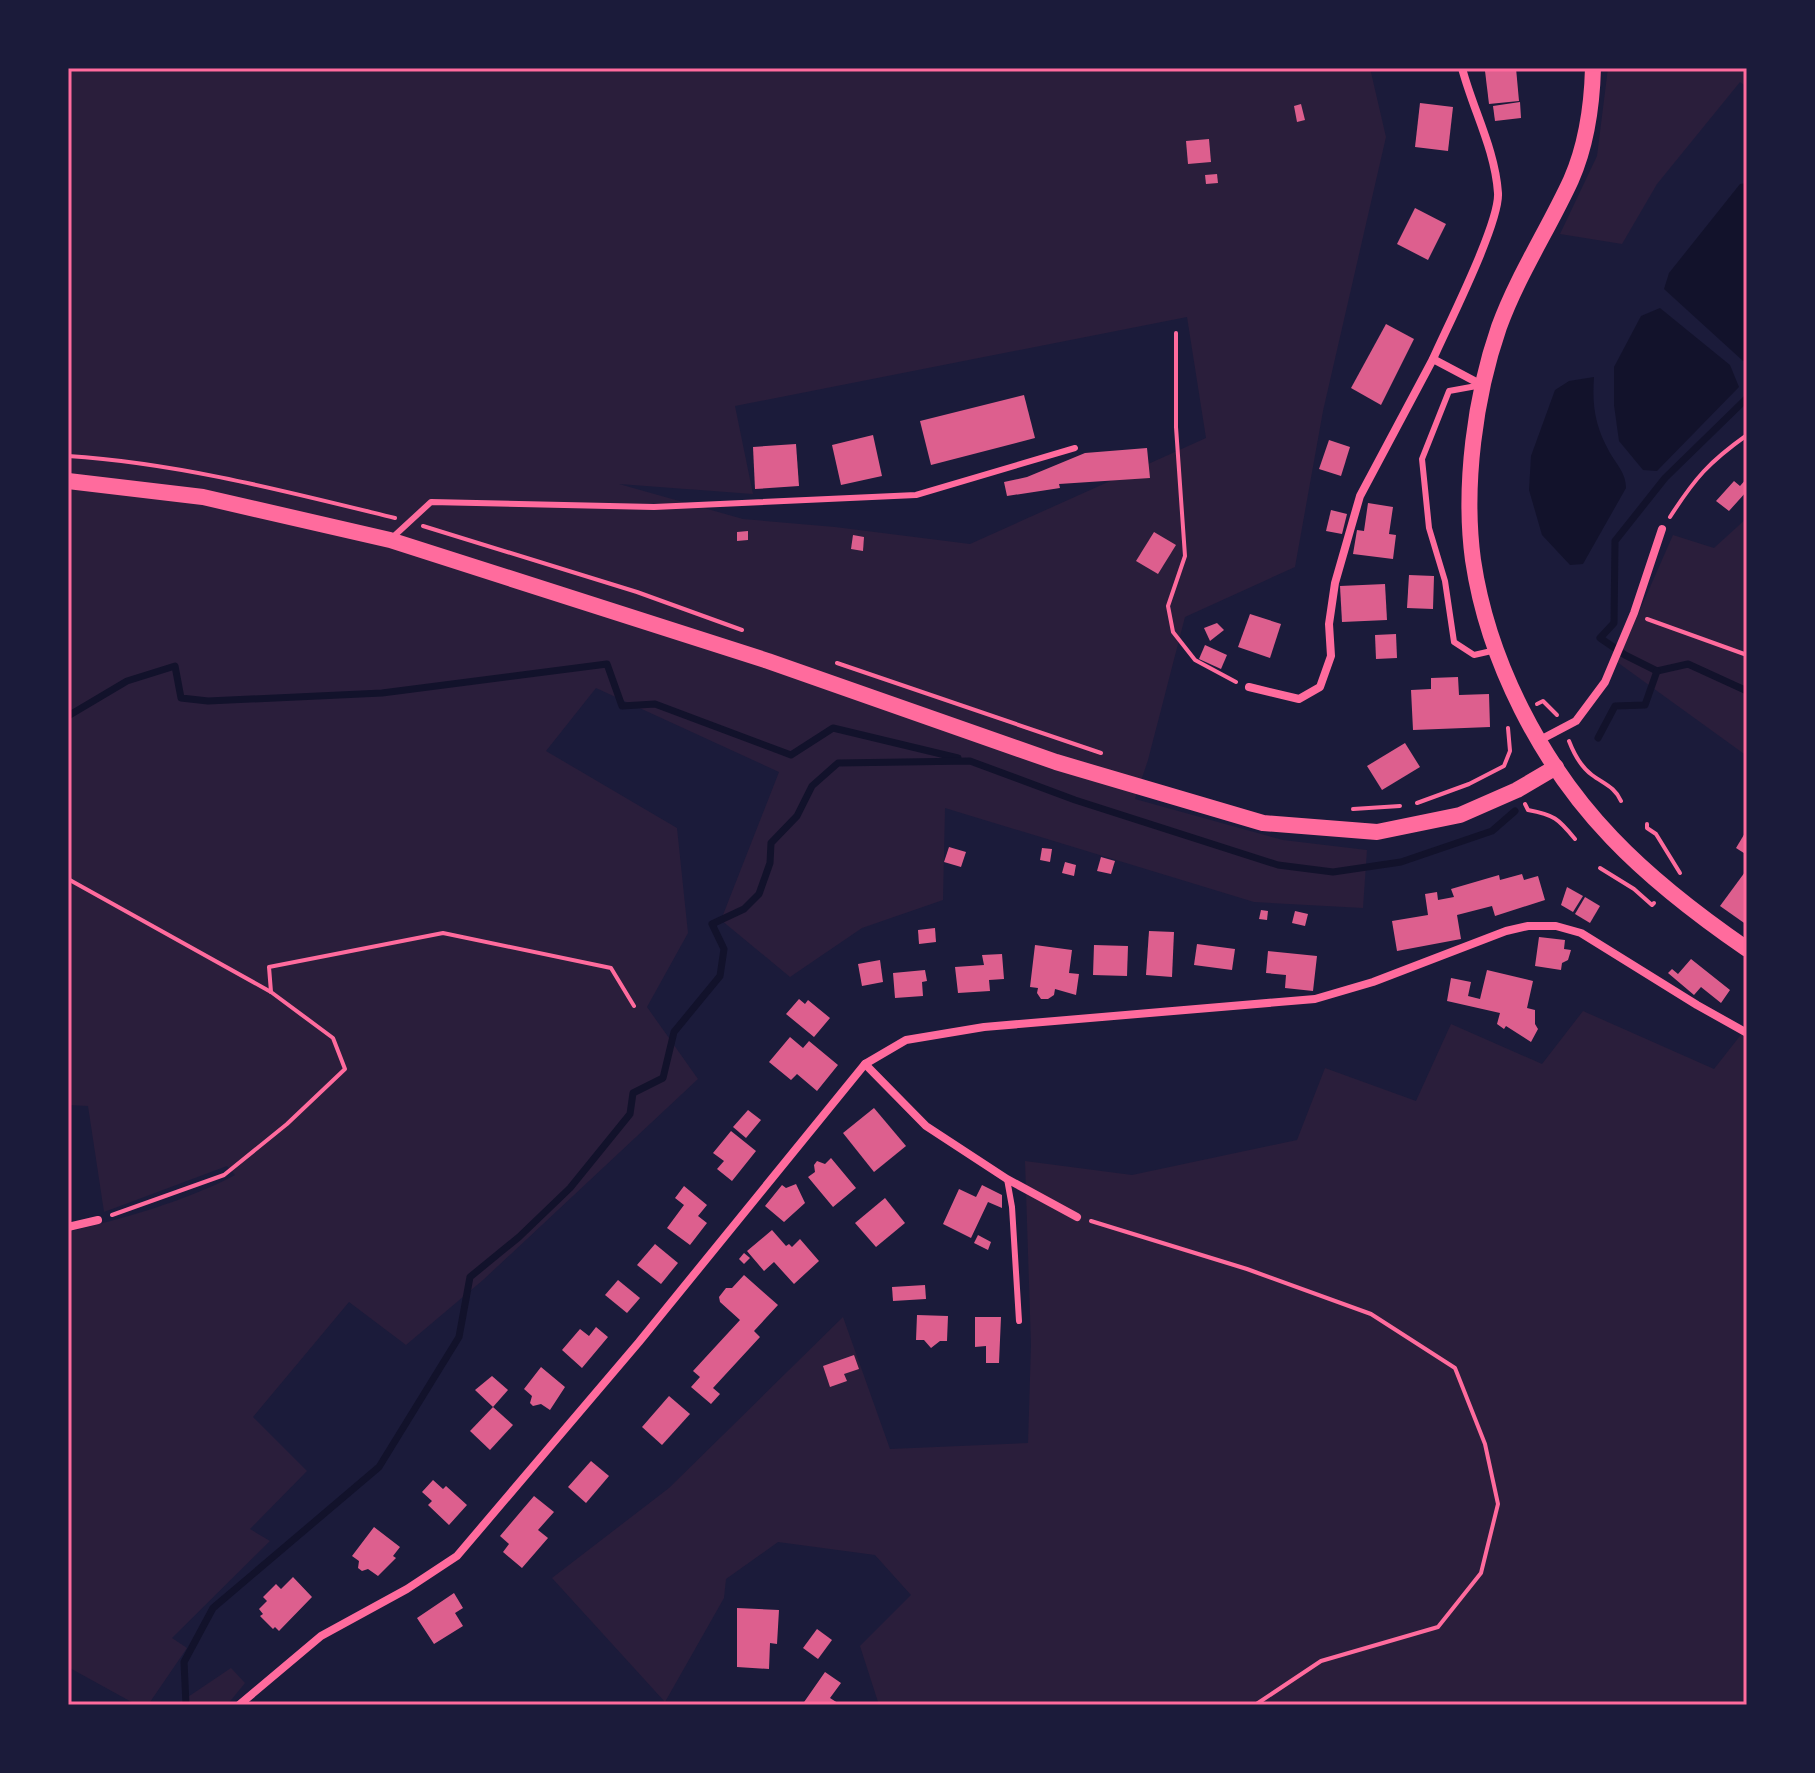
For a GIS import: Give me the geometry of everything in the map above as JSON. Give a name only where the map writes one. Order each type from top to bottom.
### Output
[{"type":"main road","points":[[1593,68],[1586,133],[1571,178],[1522,270],[1499,327],[1482,385],[1473,450],[1470,505],[1472,545],[1484,610],[1497,650],[1556,767],[1612,838],[1697,914],[1747,949]]},
{"type":"main road","points":[[68,481],[203,497],[390,540],[753,656],[1056,762],[1263,823],[1377,832],[1460,815],[1517,790],[1556,767]]},
{"type":"street","points":[[1249,687],[1299,699],[1320,687],[1331,656],[1329,624],[1335,583],[1360,496],[1433,359],[1487,236],[1499,195],[1488,144],[1462,68]]},
{"type":"street","points":[[1433,359],[1482,385]]},
{"type":"street","points":[[1540,740],[1576,721],[1605,682],[1634,613],[1662,529]]},
{"type":"street","points":[[239,1705],[321,1636],[407,1589],[457,1556],[639,1342],[865,1064],[906,1040],[984,1027],[1315,999],[1373,982],[1506,931],[1528,926],[1556,926],[1581,933],[1747,1033]]},
{"type":"street","points":[[865,1064],[926,1126],[1007,1179],[1077,1217]]},
{"type":"street","points":[[68,1227],[98,1220]]},
{"type":"lane","points":[[1482,385],[1449,391],[1422,459],[1429,528],[1445,581],[1454,642],[1474,655],[1497,650]]},
{"type":"lane","points":[[390,540],[431,502],[654,507],[916,495],[1075,448]]},
{"type":"lane","points":[[1007,1179],[1012,1207],[1019,1321]]},
{"type":"path","points":[[1176,333],[1176,427],[1185,556],[1168,606],[1173,632],[1195,660],[1249,687]]},
{"type":"path","points":[[1662,529],[1689,487],[1712,460],[1747,435]]},
{"type":"path","points":[[68,456],[213,477],[409,522],[637,592],[756,636]]},
{"type":"path","points":[[1634,613],[1747,655]]},
{"type":"path","points":[[828,660],[1103,754]]},
{"type":"path","points":[[1564,728],[1573,753],[1588,772],[1616,791],[1621,801]]},
{"type":"path","points":[[1344,809],[1411,805],[1469,784],[1504,766]]},
{"type":"path","points":[[1517,790],[1528,810],[1559,819],[1575,839]]},
{"type":"path","points":[[68,879],[271,992],[333,1038],[345,1069],[287,1124],[224,1175],[98,1220]]},
{"type":"path","points":[[271,992],[269,967],[443,933],[611,968],[634,1006]]},
{"type":"path","points":[[1077,1217],[1247,1269],[1371,1314],[1455,1368],[1485,1444],[1498,1504],[1481,1573],[1438,1627],[1321,1661],[1255,1705]]},
{"type":"shaded area","points":[[68,68],[1370,68],[1386,137],[1323,411],[1295,567],[1185,617],[1135,799],[1283,840],[1367,850],[1363,908],[1254,902],[945,808],[943,900],[862,928],[790,977],[721,920],[779,772],[596,688],[546,751],[677,828],[688,933],[647,1007],[698,1079],[483,1280],[406,1345],[349,1302],[253,1417],[307,1471],[250,1529],[270,1541],[172,1638],[187,1648],[148,1705],[137,1705],[68,1667],[68,1232],[175,1201],[235,1175],[227,1166],[104,1212],[88,1106],[68,1105]],"holes":[[[1187,317],[1206,438],[970,544],[743,519],[619,484],[753,494],[735,406]]]},
{"type":"shaded area","points":[[1608,68],[1747,68],[1747,87],[1740,82],[1657,184],[1622,244],[1560,234],[1597,156]]},
{"type":"shaded area","points":[[1747,183],[1747,359],[1743,361],[1664,289],[1669,273],[1740,184]]},
{"type":"shaded area","points":[[1660,308],[1730,365],[1739,387],[1657,471],[1643,470],[1619,441],[1614,405],[1614,367],[1641,316]]},
{"type":"shaded area","points":[[1594,377],[1594,407],[1598,425],[1623,473],[1626,488],[1583,564],[1570,565],[1542,535],[1529,490],[1531,456],[1555,390],[1569,381]]},
{"type":"shaded area","points":[[1747,518],[1747,756],[1617,662],[1673,535],[1714,548]]},
{"type":"shaded area","points":[[1583,1011],[1714,1069],[1747,1027],[1747,1705],[879,1705],[860,1646],[911,1595],[875,1555],[778,1542],[726,1579],[724,1598],[665,1702],[552,1578],[669,1488],[843,1317],[890,1449],[1028,1443],[1031,1345],[1025,1161],[1132,1175],[1297,1140],[1325,1068],[1416,1101],[1451,1024],[1542,1064]]},
{"type":"shaded area","points":[[231,1668],[245,1683],[227,1705],[176,1705]]},
{"type":"building","points":[[1516,68],[1519,101],[1489,104],[1485,71]]},
{"type":"building","points":[[1520,102],[1521,118],[1495,121],[1493,106]]},
{"type":"building","points":[[1420,103],[1453,107],[1448,151],[1415,147]]},
{"type":"building","points":[[1301,104],[1305,120],[1297,122],[1294,106]]},
{"type":"building","points":[[1209,139],[1211,162],[1188,164],[1186,141]]},
{"type":"building","points":[[1217,174],[1218,183],[1206,184],[1205,175]]},
{"type":"building","points":[[1415,208],[1446,224],[1428,260],[1397,244]]},
{"type":"building","points":[[1386,324],[1414,339],[1381,405],[1351,388]]},
{"type":"building","points":[[1024,395],[1035,438],[931,465],[920,421]]},
{"type":"building","points":[[873,435],[882,476],[841,485],[832,445]]},
{"type":"building","points":[[1329,440],[1350,447],[1341,476],[1319,469]]},
{"type":"building","points":[[796,444],[799,486],[755,489],[753,447]]},
{"type":"building","points":[[1147,448],[1150,478],[1059,484],[1060,488],[1007,496],[1004,482],[1027,477],[1085,453]]},
{"type":"building","points":[[1747,478],[1747,491],[1729,511],[1716,501],[1734,481],[1740,486]]},
{"type":"building","points":[[1368,503],[1393,507],[1389,534],[1396,535],[1393,559],[1353,554],[1357,530],[1364,531]]},
{"type":"building","points":[[1331,510],[1347,514],[1342,534],[1326,531]]},
{"type":"building","points":[[748,531],[748,540],[737,541],[737,532]]},
{"type":"building","points":[[1154,532],[1176,545],[1158,574],[1136,561]]},
{"type":"building","points":[[853,535],[864,537],[863,551],[851,549]]},
{"type":"building","points":[[1409,575],[1434,576],[1433,609],[1407,608]]},
{"type":"building","points":[[1385,584],[1387,620],[1342,622],[1340,586]]},
{"type":"building","points":[[1250,614],[1281,624],[1270,658],[1238,647]]},
{"type":"building","points":[[1217,623],[1224,630],[1210,641],[1204,628]]},
{"type":"building","points":[[1396,634],[1397,658],[1376,659],[1375,635]]},
{"type":"building","points":[[1205,645],[1227,655],[1221,669],[1199,659]]},
{"type":"building","points":[[1458,677],[1459,695],[1489,694],[1490,727],[1413,730],[1411,690],[1431,689],[1431,678]]},
{"type":"building","points":[[1405,743],[1420,767],[1382,790],[1367,766]]},
{"type":"building","points":[[1747,834],[1747,855],[1736,848]]},
{"type":"building","points":[[949,847],[966,852],[961,867],[944,862]]},
{"type":"building","points":[[1042,848],[1052,849],[1050,862],[1040,860]]},
{"type":"building","points":[[1101,857],[1115,861],[1111,874],[1097,871]]},
{"type":"building","points":[[1065,862],[1076,865],[1074,876],[1062,873]]},
{"type":"building","points":[[1745,872],[1747,874],[1747,925],[1720,906]]},
{"type":"building","points":[[1522,874],[1524,880],[1538,876],[1545,900],[1495,916],[1492,906],[1457,915],[1461,939],[1397,951],[1392,921],[1428,915],[1425,894],[1437,892],[1438,900],[1454,897],[1451,889],[1499,875],[1500,880]]},
{"type":"building","points":[[1567,887],[1583,896],[1573,912],[1561,905]]},
{"type":"building","points":[[1585,897],[1600,906],[1590,923],[1575,914]]},
{"type":"building","points":[[1261,910],[1268,911],[1267,920],[1259,919]]},
{"type":"building","points":[[1295,911],[1308,914],[1305,926],[1292,923]]},
{"type":"building","points":[[935,928],[936,942],[919,944],[918,930]]},
{"type":"building","points":[[1149,931],[1174,932],[1172,977],[1146,975]]},
{"type":"building","points":[[1539,937],[1565,940],[1564,949],[1571,950],[1561,970],[1535,966]]},
{"type":"building","points":[[1197,944],[1235,949],[1232,970],[1194,965]]},
{"type":"building","points":[[1035,945],[1072,950],[1069,973],[1079,974],[1076,995],[1055,989],[1054,995],[1041,999],[1038,988],[1030,987]]},
{"type":"building","points":[[1094,945],[1128,946],[1127,976],[1093,975]]},
{"type":"building","points":[[1268,951],[1317,956],[1313,991],[1285,988],[1286,975],[1266,973]]},
{"type":"building","points":[[1002,954],[1004,979],[989,980],[990,991],[958,993],[955,967],[984,965],[982,955]]},
{"type":"building","points":[[1691,959],[1730,990],[1721,1003],[1701,987],[1694,995],[1668,973],[1672,969],[1678,974]]},
{"type":"building","points":[[880,960],[883,982],[862,986],[858,964]]},
{"type":"building","points":[[925,970],[927,981],[922,982],[923,996],[895,998],[893,973]]},
{"type":"building","points":[[1487,970],[1533,981],[1527,1008],[1535,1010],[1538,1029],[1531,1042],[1506,1026],[1504,1029],[1497,1024],[1500,1013],[1447,1001],[1451,978],[1471,982],[1468,996],[1480,999]]},
{"type":"building","points":[[799,999],[805,1004],[808,1000],[830,1018],[814,1037],[786,1014]]},
{"type":"building","points":[[790,1037],[803,1048],[809,1041],[838,1065],[817,1091],[797,1074],[791,1080],[769,1062]]},
{"type":"building","points":[[874,1108],[906,1146],[874,1172],[843,1133]]},
{"type":"building","points":[[748,1110],[761,1120],[746,1138],[733,1127]]},
{"type":"building","points":[[731,1131],[756,1151],[732,1181],[717,1169],[724,1161],[713,1153]]},
{"type":"building","points":[[831,1158],[856,1188],[833,1207],[808,1177],[815,1172],[817,1161],[825,1164]]},
{"type":"building","points":[[796,1184],[805,1203],[784,1222],[765,1206],[782,1185],[786,1188]]},
{"type":"building","points":[[982,1185],[1002,1195],[1002,1208],[988,1202],[971,1238],[943,1224],[959,1189],[976,1197]]},
{"type":"building","points":[[684,1186],[707,1205],[698,1216],[707,1223],[690,1245],[667,1228],[684,1205],[675,1198]]},
{"type":"building","points":[[885,1198],[905,1223],[876,1247],[855,1223]]},
{"type":"building","points":[[772,1230],[786,1246],[789,1244],[792,1247],[800,1239],[819,1261],[794,1284],[774,1262],[764,1271],[747,1251]]},
{"type":"building","points":[[978,1235],[991,1242],[988,1250],[974,1243]]},
{"type":"building","points":[[655,1244],[678,1263],[661,1284],[637,1265]]},
{"type":"building","points":[[744,1253],[750,1258],[744,1264],[739,1259]]},
{"type":"building","points":[[744,1275],[778,1305],[754,1331],[760,1337],[713,1388],[720,1394],[711,1404],[691,1387],[700,1377],[693,1371],[740,1320],[720,1302],[719,1297]]},
{"type":"building","points":[[618,1280],[640,1298],[627,1313],[605,1295]]},
{"type":"building","points":[[925,1285],[926,1299],[893,1301],[892,1287]]},
{"type":"building","points":[[917,1315],[948,1316],[947,1341],[940,1341],[931,1348],[924,1340],[916,1340]]},
{"type":"building","points":[[975,1317],[1001,1317],[999,1363],[986,1363],[986,1346],[975,1347]]},
{"type":"building","points":[[596,1327],[608,1337],[582,1368],[562,1350],[580,1329],[589,1336]]},
{"type":"building","points":[[854,1355],[859,1369],[844,1374],[847,1381],[830,1387],[823,1366]]},
{"type":"building","points":[[541,1367],[565,1387],[550,1410],[541,1404],[533,1406],[530,1403],[532,1396],[524,1389]]},
{"type":"building","points":[[492,1376],[508,1390],[493,1407],[475,1390]]},
{"type":"building","points":[[669,1396],[690,1414],[662,1445],[642,1427]]},
{"type":"building","points":[[493,1407],[513,1425],[490,1450],[470,1431]]},
{"type":"building","points":[[591,1461],[609,1476],[586,1503],[568,1487]]},
{"type":"building","points":[[433,1480],[443,1489],[446,1486],[467,1505],[449,1525],[428,1505],[432,1501],[422,1492]]},
{"type":"building","points":[[534,1496],[554,1512],[538,1530],[548,1538],[522,1568],[503,1552],[509,1544],[500,1536]]},
{"type":"building","points":[[374,1527],[400,1547],[393,1556],[396,1558],[378,1576],[368,1569],[362,1571],[358,1568],[359,1561],[352,1556]]},
{"type":"building","points":[[293,1577],[312,1597],[279,1631],[260,1616],[263,1614],[259,1609],[267,1601],[263,1597],[276,1584],[281,1589]]},
{"type":"building","points":[[454,1593],[463,1608],[455,1613],[463,1626],[434,1644],[417,1618]]},
{"type":"building","points":[[737,1608],[779,1610],[777,1644],[770,1643],[769,1669],[737,1667]]},
{"type":"building","points":[[817,1629],[832,1640],[818,1659],[803,1648]]},
{"type":"building","points":[[825,1672],[841,1683],[830,1698],[841,1705],[802,1705]]},
{"type":"waterway","points":[[1747,398],[1665,478],[1615,541],[1614,623],[1600,638],[1657,671],[1688,664],[1747,691]]},
{"type":"waterway","points":[[68,716],[127,681],[175,666],[181,698],[208,701],[382,693],[607,664],[622,706],[655,704],[791,755],[833,728],[958,758]]},
{"type":"waterway","points":[[1598,738],[1615,706],[1645,705],[1657,671]]},
{"type":"waterway","points":[[186,1705],[184,1662],[213,1608],[379,1467],[459,1337],[470,1277],[519,1237],[570,1188],[630,1114],[633,1093],[663,1078],[674,1032],[720,976],[724,949],[712,924],[744,909],[759,894],[770,863],[771,843],[797,816],[812,786],[838,763],[970,761],[1075,800],[1278,865],[1333,872],[1401,862],[1492,831],[1515,811]]}]
